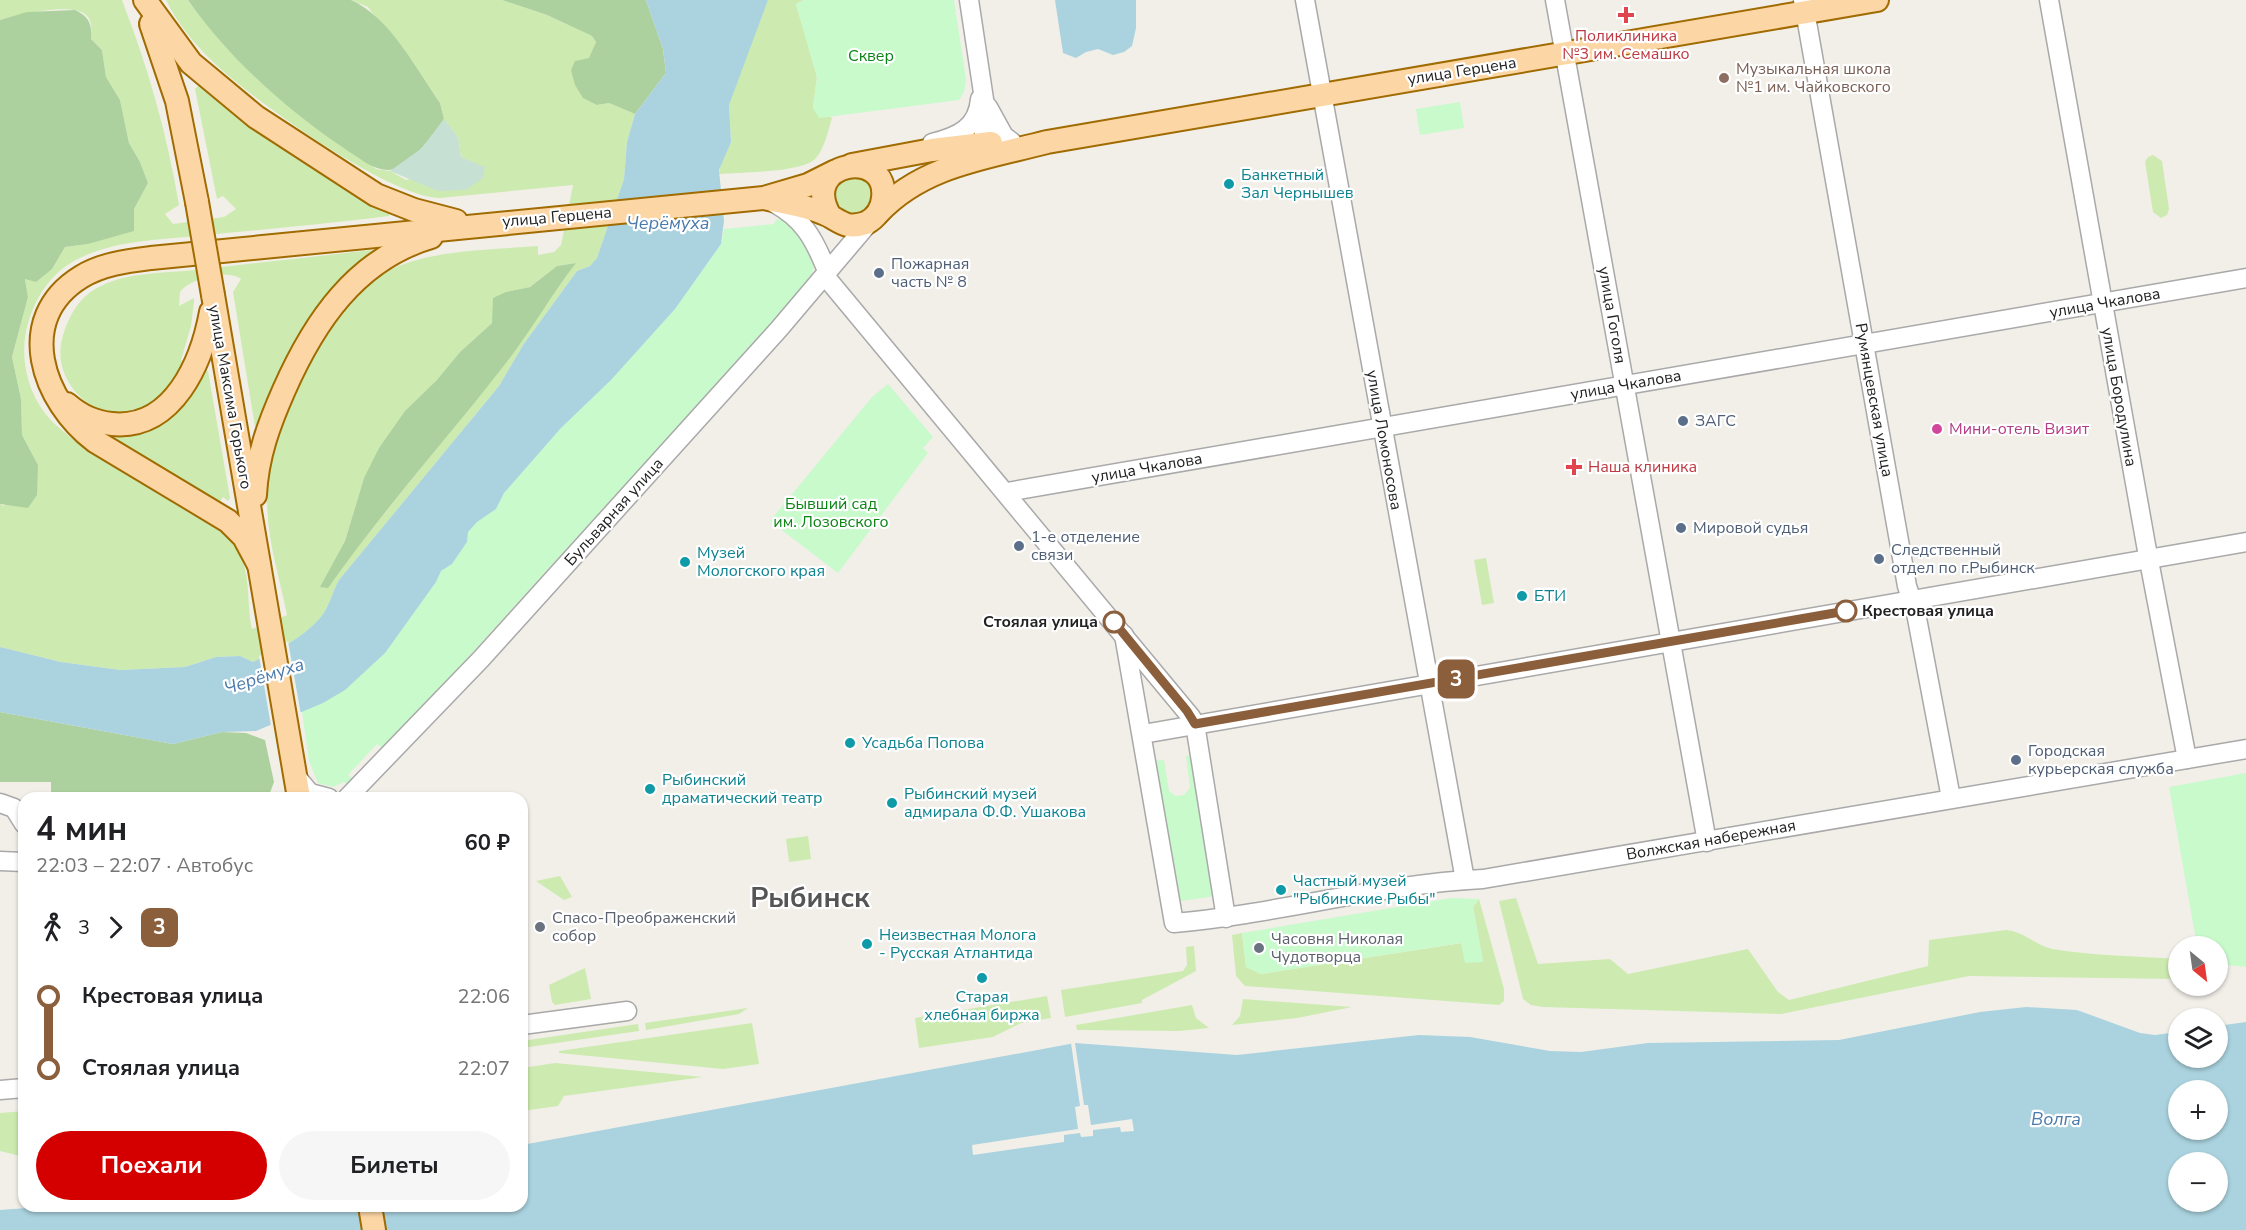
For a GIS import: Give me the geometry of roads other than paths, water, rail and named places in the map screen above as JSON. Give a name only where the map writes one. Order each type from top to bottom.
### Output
[{"type":"main road","name":"улица Максима Горького","points":[[144,0],[172,82],[198,202],[298,792]]},
{"type":"main road","points":[[144,0],[176,44],[210,81],[256,117],[341,174],[376,195],[414,210],[449,219],[490,223]]},
{"type":"main road","name":"улица Герцена","points":[[876,215],[912,184],[962,162],[1047,142],[1565,54],[1804,6],[1877,0]]},
{"type":"main road","name":"улица Герцена","points":[[490,223],[764,198],[808,185],[840,169],[932,150],[980,144],[1047,142]]},
{"type":"main road","points":[[764,198],[854,225],[876,215],[884,192],[878,178],[860,166],[840,169],[824,190],[825,204],[830,216]]},
{"type":"main road","points":[[259,565],[247,542],[228,521],[80,430],[54,395],[42,363],[43,332],[52,306],[60,294],[82,276],[111,265],[151,258],[490,223]]},
{"type":"main road","points":[[259,565],[255,503],[260,454],[294,368],[321,321],[351,284],[386,256],[426,238],[490,223]]},
{"type":"main road","points":[[42,363],[58,394],[76,412],[104,423],[120,425],[143,421],[163,410],[184,385],[203,345],[213,295]]},
{"type":"main road","points":[[371,1212],[374,1230]]},
{"type":"street","points":[[962,162],[980,144],[987,123],[969,0]]},
{"type":"street","name":"улица Ломоносова","points":[[1305,0],[1465,880]]},
{"type":"street","name":"улица Гоголя","points":[[1555,0],[1707,842]]},
{"type":"street","name":"улица Бородулина","points":[[2049,0],[2148,558],[2187,759]]},
{"type":"street","name":"Румянцевская улица","points":[[1804,6],[1863,344],[1951,798]]},
{"type":"street","points":[[981,92],[999,127],[1012,142]]},
{"type":"street","points":[[840,169],[958,135],[976,119],[981,92]]},
{"type":"street","points":[[764,198],[804,225],[813,237],[825,271],[1187,711],[1195,724],[1226,918]]},
{"type":"street","name":"Бульварная улица","points":[[353,792],[481,659],[876,215]]},
{"type":"street","points":[[825,271],[825,233],[830,216]]},
{"type":"street","name":"улица Чкалова","points":[[1007,492],[2246,278]]},
{"type":"street","points":[[1124,635],[1143,734],[1195,724],[1430,691],[1672,641],[2246,542]]},
{"type":"street","name":"Волжская набережная","points":[[1143,734],[1174,923],[1226,918],[1707,842],[1951,798],[2246,749]]},
{"type":"street","points":[[294,766],[309,792]]},
{"type":"street","points":[[0,803],[14,808],[18,814]]},
{"type":"street","points":[[0,861],[18,862]]},
{"type":"street","points":[[528,1024],[627,1011]]},
{"type":"street","points":[[0,1090],[18,1088]]},
{"type":"water","name":"Черёмуха","points":[[646,0],[768,0],[729,105],[731,142],[719,170],[724,221],[721,244],[675,309],[611,380],[561,428],[504,493],[496,509],[477,522],[468,532],[467,542],[452,564],[441,571],[436,582],[385,653],[345,690],[323,703],[256,731],[222,732],[173,744],[0,712],[0,647],[61,662],[120,670],[185,667],[216,657],[240,656],[253,662],[297,638],[320,618],[339,580],[499,386],[523,345],[577,271],[590,266],[597,258],[624,179],[627,142],[635,114],[666,73],[663,49]]},
{"type":"water","points":[[1055,0],[1136,0],[1136,28],[1132,46],[1124,52],[1113,55],[1098,49],[1076,58],[1063,53]]},
{"type":"water","name":"Волга","points":[[2026,1007],[2077,1010],[2140,1033],[2155,1035],[2168,1033],[2168,1068],[2228,1068],[2228,1024],[2246,1022],[2246,1230],[0,1230],[0,1210],[18,1209],[18,1212],[528,1212],[528,1144],[1075,1043],[1237,1055],[1419,1035],[1470,1037],[1550,1051],[1581,1052],[1648,1043],[1839,1040],[1980,1012]]},
{"type":"place","name":"Поликлиника №3 им. Семашко","points":[[1626,15]]},
{"type":"place","name":"Музыкальная школа №1 им. Чайковского","points":[[1724,78]]},
{"type":"place","name":"Банкетный Зал Чернышев","points":[[1229,184]]},
{"type":"place","name":"Пожарная часть № 8","points":[[879,273]]},
{"type":"place","name":"ЗАГС","points":[[1683,421]]},
{"type":"place","name":"Мини-отель Визит","points":[[1937,429]]},
{"type":"place","name":"Наша клиника","points":[[1574,467]]},
{"type":"place","name":"Мировой судья","points":[[1681,528]]},
{"type":"place","name":"1-е отделение связи","points":[[1019,546]]},
{"type":"place","name":"Следственный отдел по г.Рыбинск","points":[[1879,559]]},
{"type":"place","name":"Музей Мологского края","points":[[685,562]]},
{"type":"place","name":"БТИ","points":[[1522,596]]},
{"type":"place","name":"Крестовая улица","points":[[1846,611]]},
{"type":"place","name":"Стоялая улица","points":[[1114,622]]},
{"type":"place","name":"Усадьба Попова","points":[[850,743]]},
{"type":"place","name":"Городская курьерская служба","points":[[2016,760]]},
{"type":"place","name":"Рыбинский драматический театр","points":[[650,789]]},
{"type":"place","name":"Рыбинский музей адмирала Ф.Ф. Ушакова","points":[[892,803]]},
{"type":"place","name":"Частный музей \"Рыбинские Рыбы\"","points":[[1281,890]]},
{"type":"place","name":"Спасо-Преображенский собор","points":[[540,927]]},
{"type":"place","name":"Неизвестная Молога - Русская Атлантида","points":[[867,944]]},
{"type":"place","name":"Часовня Николая Чудотворца","points":[[1259,948]]},
{"type":"place","name":"Старая хлебная биржа","points":[[982,978]]},
{"type":"district","name":"Рыбинск","points":[[810,898]]},
{"type":"park label","name":"Сквер","points":[[871,56]]},
{"type":"park label","name":"Бывший сад им. Лозовского","points":[[831,513]]}]
